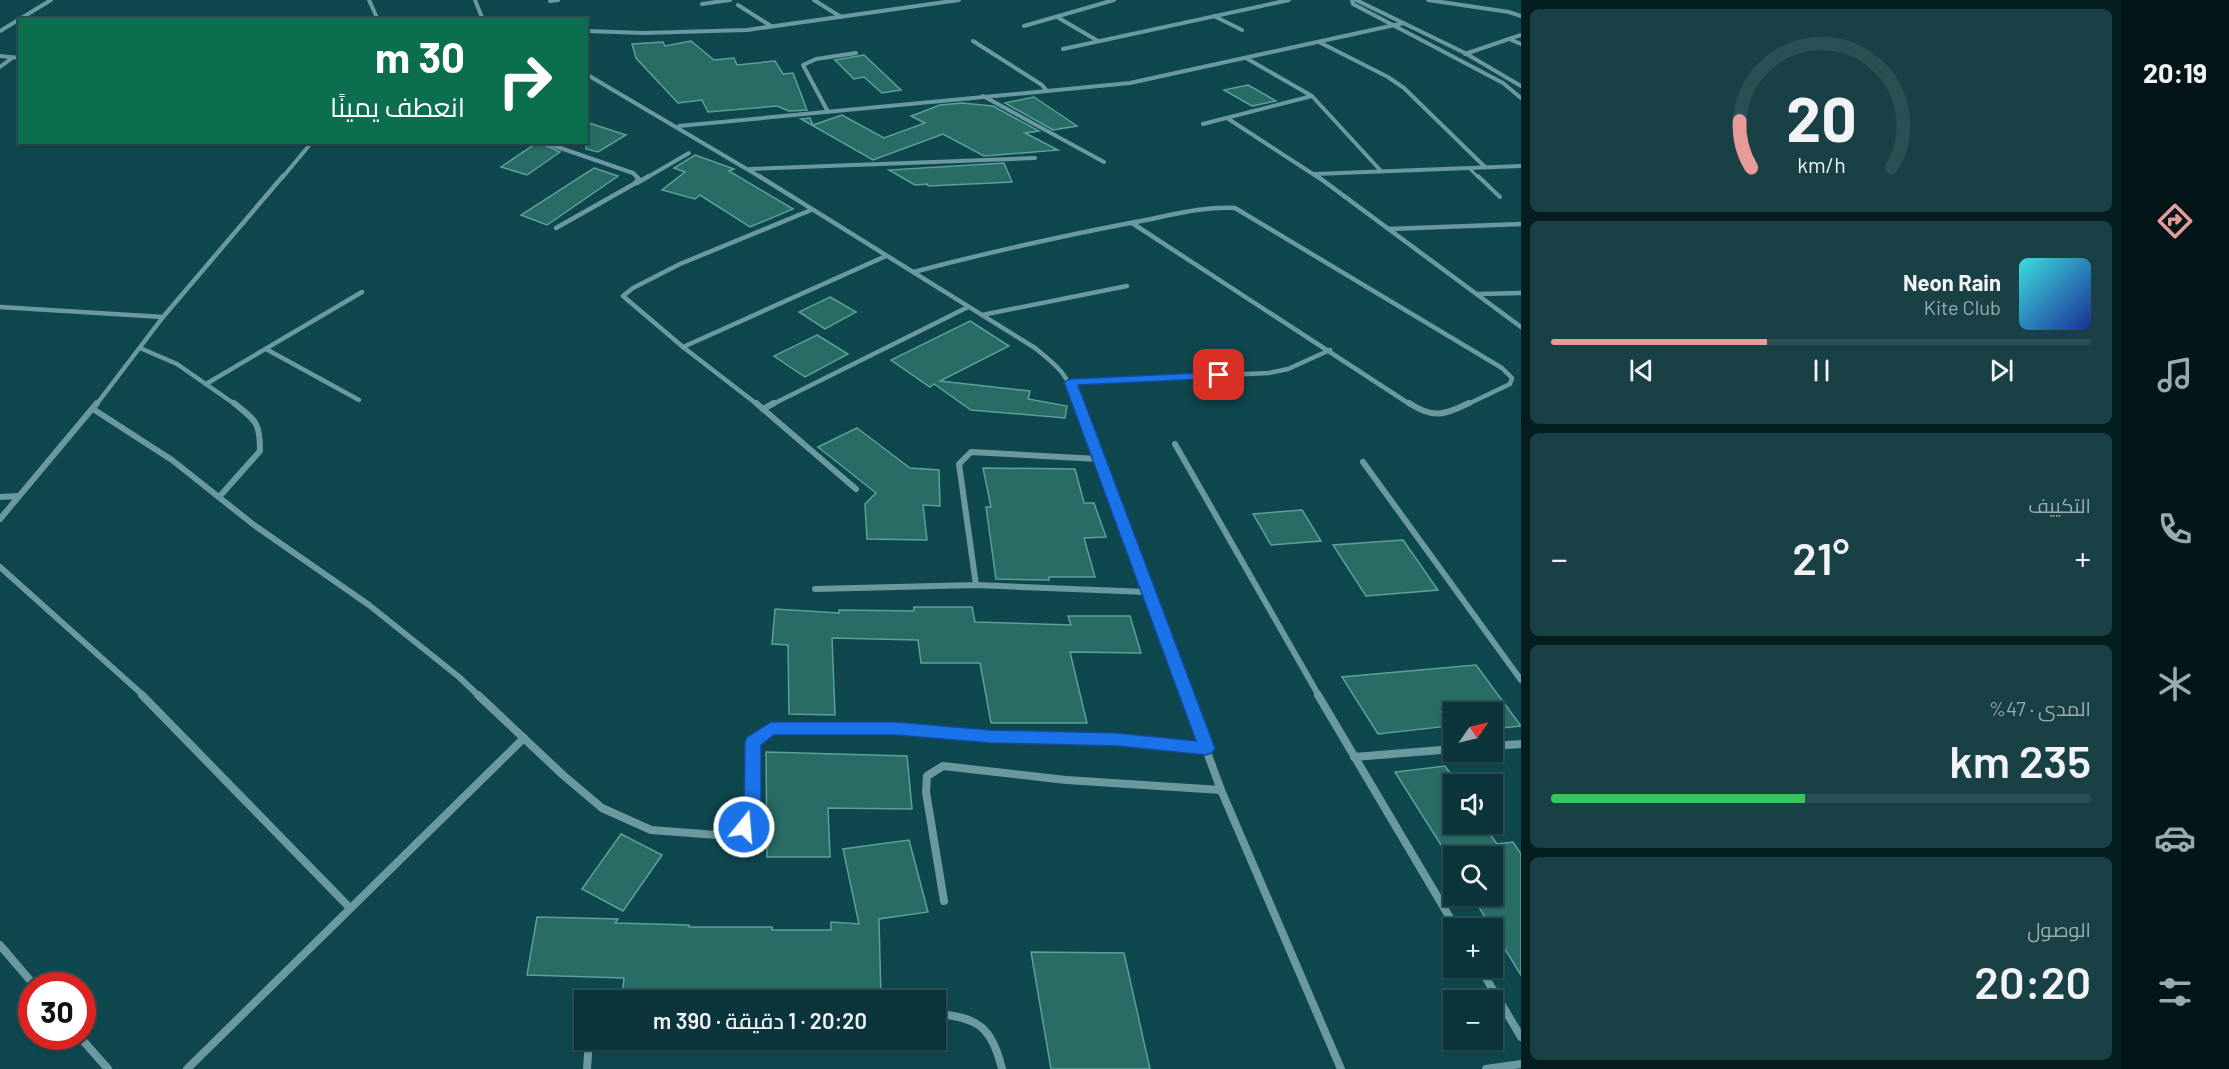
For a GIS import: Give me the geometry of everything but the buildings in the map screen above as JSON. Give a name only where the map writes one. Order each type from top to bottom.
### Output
[{"type":"street","points":[[21,18],[51,0]]},
{"type":"street","points":[[369,0],[377,18]]},
{"type":"street","points":[[475,0],[482,18]]},
{"type":"street","points":[[550,1],[558,0]]},
{"type":"street","points":[[702,4],[730,0]]},
{"type":"street","points":[[814,0],[842,17]]},
{"type":"street","points":[[588,31],[644,33],[747,30],[959,0]]},
{"type":"street","points":[[1024,26],[1114,0]]},
{"type":"street","points":[[1063,49],[1289,0]]},
{"type":"street","points":[[1354,0],[1465,53],[1521,86]]},
{"type":"street","points":[[1354,0],[1353,4],[1455,56],[1503,83],[1521,98]]},
{"type":"street","points":[[1428,0],[1521,16]]},
{"type":"street","points":[[1256,3],[1262,5]]},
{"type":"street","points":[[738,5],[771,27]]},
{"type":"street","points":[[1214,16],[1242,30]]},
{"type":"street","points":[[1057,17],[1099,41]]},
{"type":"street","points":[[0,31],[18,20]]},
{"type":"street","points":[[679,126],[1130,83],[1404,23]]},
{"type":"street","points":[[1455,56],[1521,35]]},
{"type":"street","points":[[1509,39],[1521,44]]},
{"type":"street","points":[[973,41],[1042,85],[1047,91]]},
{"type":"street","points":[[1318,42],[1388,77],[1404,88],[1485,167]]},
{"type":"street","points":[[828,112],[803,65],[816,59],[856,53]]},
{"type":"street","points":[[0,56],[18,58]]},
{"type":"street","points":[[0,68],[12,58]]},
{"type":"street","points":[[1246,58],[1312,96],[1381,171]]},
{"type":"street","points":[[588,75],[679,126],[749,169],[811,210],[1035,348],[1060,368],[1070,382],[1221,790],[1341,1069]]},
{"type":"street","points":[[983,96],[1104,162]]},
{"type":"street","points":[[1203,124],[1312,96]]},
{"type":"street","points":[[1227,118],[1314,174],[1521,327]]},
{"type":"street","points":[[0,519],[93,409],[164,317],[310,144]]},
{"type":"street","points":[[549,144],[633,174],[639,179],[634,184]]},
{"type":"street","points":[[556,228],[688,153]]},
{"type":"street","points":[[749,169],[1035,158]]},
{"type":"street","points":[[1314,174],[1521,165]]},
{"type":"street","points":[[914,272],[948,262],[1132,223],[1214,207],[1235,208],[1502,368],[1512,378],[1510,384],[1447,414],[1430,413],[1413,405],[1132,223]]},
{"type":"street","points":[[811,210],[695,258],[626,291],[623,296],[683,347],[763,409],[856,489]]},
{"type":"street","points":[[1388,229],[1521,224]]},
{"type":"street","points":[[683,347],[886,256]]},
{"type":"street","points":[[981,315],[1128,286]]},
{"type":"street","points":[[206,384],[362,292]]},
{"type":"street","points":[[1477,294],[1521,293]]},
{"type":"street","points":[[0,307],[164,317]]},
{"type":"street","points":[[763,409],[968,307]]},
{"type":"street","points":[[140,348],[177,364],[256,421],[260,429],[260,451],[219,497]]},
{"type":"street","points":[[266,349],[359,400]]},
{"type":"street","points":[[1070,382],[1269,373],[1288,369],[1330,350]]},
{"type":"street","points":[[93,409],[172,460],[254,525],[369,605],[459,677],[563,776],[602,808],[651,830],[730,836],[744,827],[753,810],[753,742],[771,729],[896,729],[990,737],[1117,739],[1206,748]]},
{"type":"street","points":[[1175,444],[1354,757],[1450,918]]},
{"type":"street","points":[[976,585],[959,464],[971,452],[1098,459]]},
{"type":"street","points":[[1363,462],[1521,680]]},
{"type":"street","points":[[0,497],[19,496]]},
{"type":"street","points":[[0,567],[127,679],[350,908]]},
{"type":"street","points":[[815,589],[976,585],[1147,592]]},
{"type":"street","points":[[187,1069],[524,738]]},
{"type":"street","points":[[1503,745],[1521,744]]},
{"type":"street","points":[[1354,757],[1443,750]]},
{"type":"street","points":[[944,900],[926,792],[927,776],[943,766],[1066,780],[1221,790]]},
{"type":"street","points":[[1,948],[22,972]]},
{"type":"street","points":[[1486,978],[1521,1036]]},
{"type":"street","points":[[946,1015],[954,1015],[986,1027],[998,1048],[1002,1069]]},
{"type":"street","points":[[91,1050],[108,1069]]},
{"type":"street","points":[[587,1069],[588,1050]]},
{"type":"street","points":[[1486,1069],[1521,1064]]},
{"type":"lane","points":[[1469,168],[1500,197]]},
{"type":"route","points":[[744,827],[753,810],[753,742],[761,734],[771,729],[896,729],[990,737],[1117,739],[1206,748],[1070,382],[1219,375]]}]
